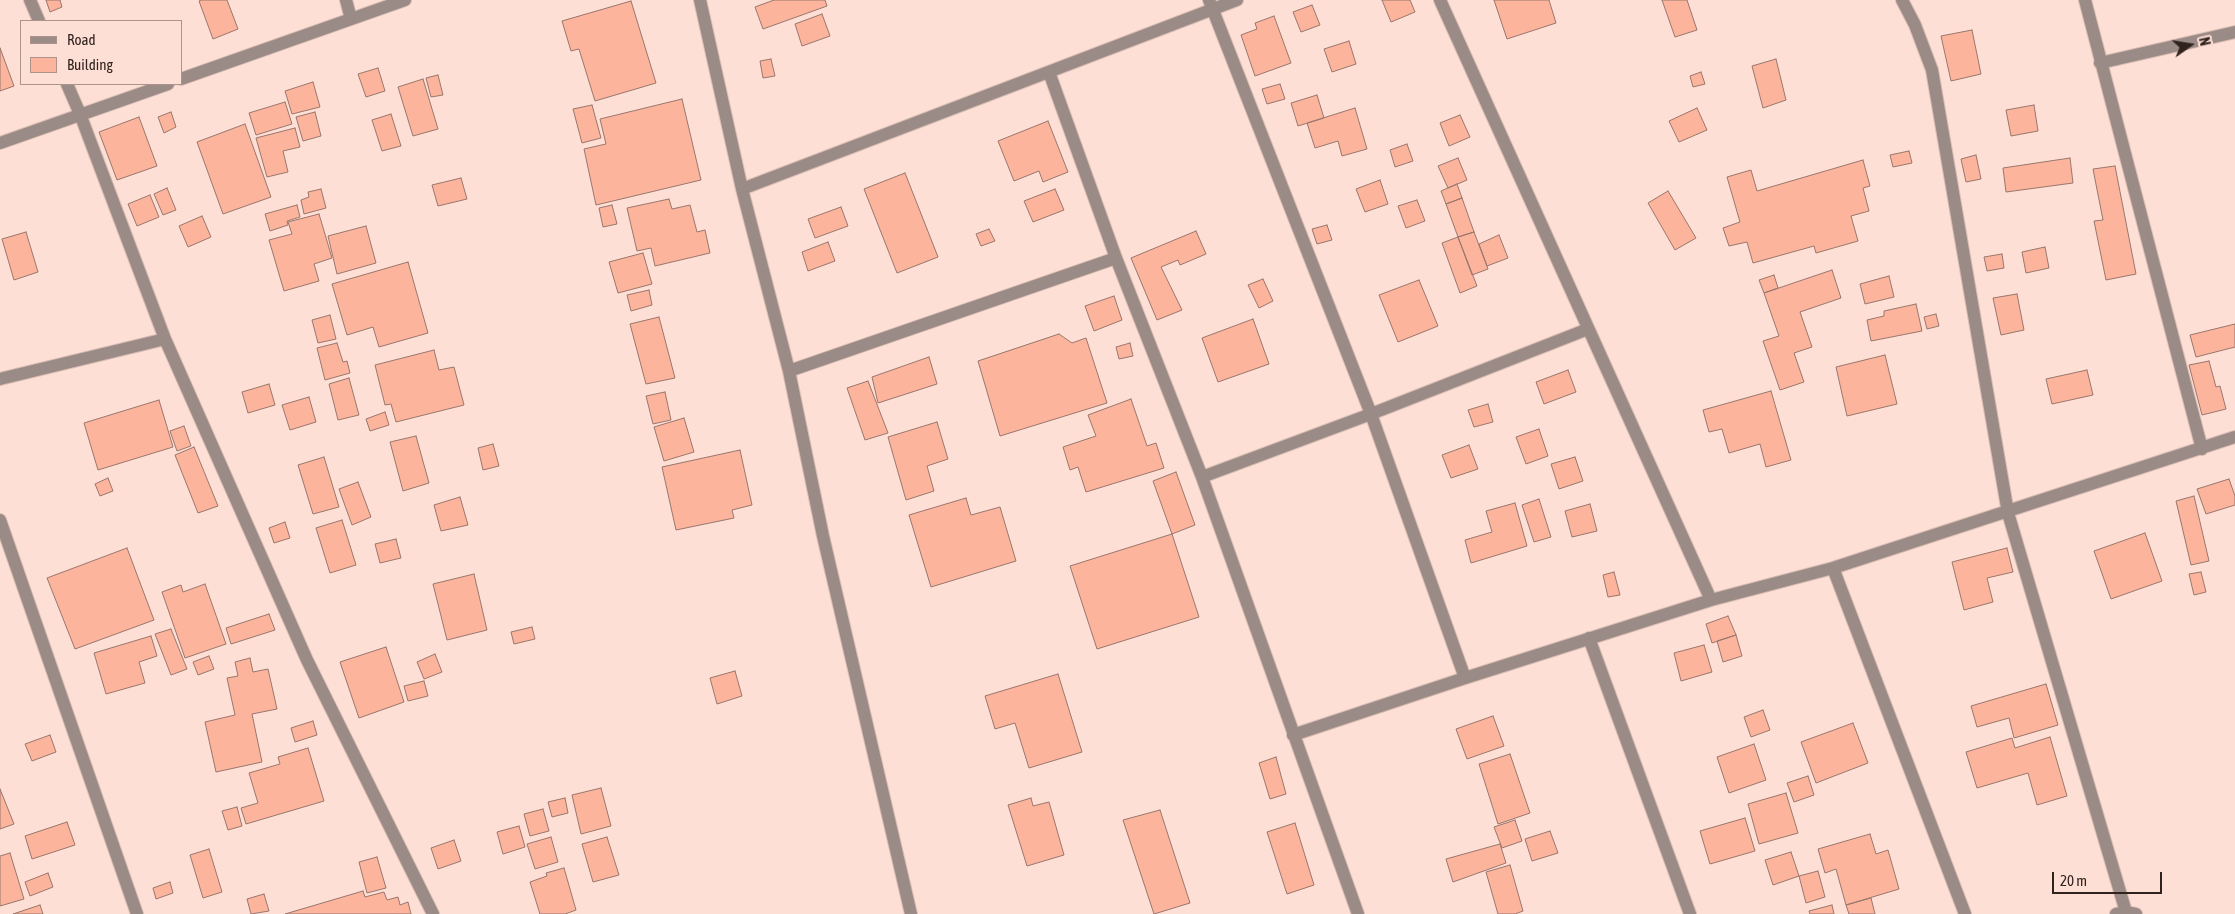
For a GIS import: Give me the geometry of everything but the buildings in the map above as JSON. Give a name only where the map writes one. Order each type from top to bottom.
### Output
[{"type":"street","points":[[30,0],[39,20]]},
{"type":"street","points":[[346,0],[351,19]]},
{"type":"street","points":[[182,79],[405,0]]},
{"type":"street","points":[[700,0],[742,189],[788,371],[823,536],[911,914]]},
{"type":"street","points":[[742,189],[1049,72],[1211,5],[1237,0]]},
{"type":"street","points":[[1440,0],[1711,600]]},
{"type":"street","points":[[1902,0],[1915,25],[1932,70],[2008,513],[2126,913]]},
{"type":"street","points":[[2085,0],[2202,449]]},
{"type":"street","points":[[1211,5],[1371,414],[1464,678]]},
{"type":"street","points":[[2100,62],[2235,32]]},
{"type":"street","points":[[1049,72],[1116,258],[1202,478],[1358,914]]},
{"type":"street","points":[[67,85],[165,339],[308,660],[433,914]]},
{"type":"street","points":[[0,143],[165,85]]},
{"type":"street","points":[[788,371],[1116,258]]},
{"type":"street","points":[[1202,478],[1588,329]]},
{"type":"street","points":[[0,379],[165,339]]},
{"type":"street","points":[[1293,735],[1464,678],[1711,600],[1833,568],[2008,513],[2235,437]]},
{"type":"street","points":[[0,520],[137,914]]},
{"type":"street","points":[[1833,568],[1965,914]]},
{"type":"street","points":[[1589,638],[1690,914]]}]
